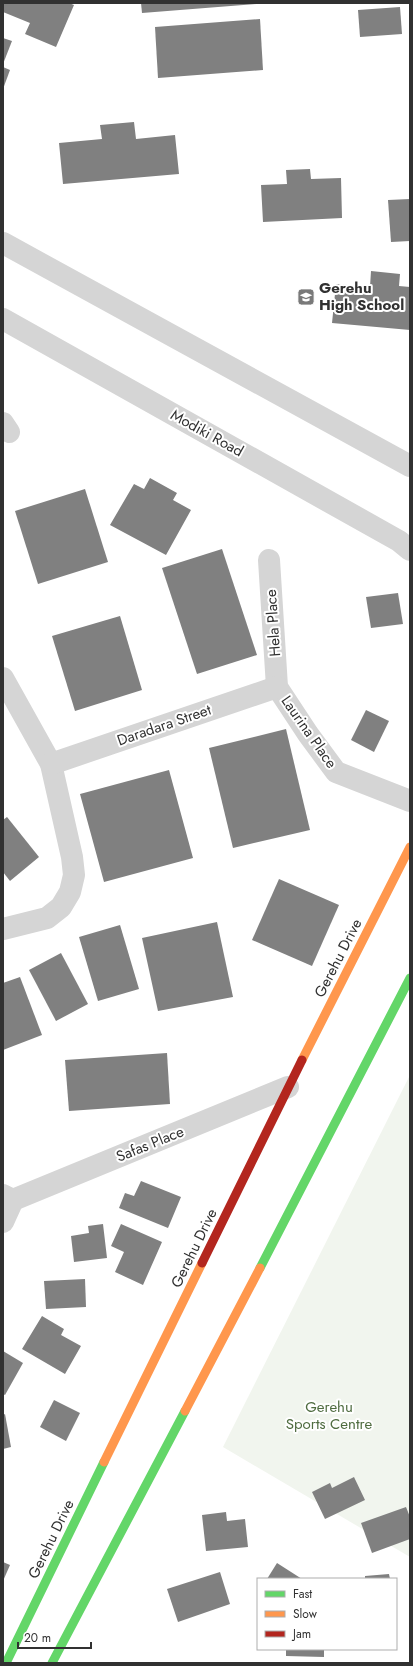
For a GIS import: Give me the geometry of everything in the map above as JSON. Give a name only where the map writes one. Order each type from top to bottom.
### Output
[{"type":"street","points":[[3,243],[410,466]]},
{"type":"street","name":"Modiki Road","points":[[3,319],[399,541],[410,550]]},
{"type":"street","name":"Hela Place","points":[[269,560],[278,687]]},
{"type":"street","points":[[3,678],[51,764],[72,857],[74,875],[70,892],[61,907],[47,918],[3,930]]},
{"type":"street","name":"Daradara Street","points":[[51,764],[278,687]]},
{"type":"street","name":"Laurina Place","points":[[278,687],[308,734],[336,772],[410,801]]},
{"type":"street","name":"Gerehu Drive","points":[[6,1663],[288,1087],[410,847]]},
{"type":"street","points":[[52,1663],[144,1490],[410,978]]},
{"type":"street","name":"Safas Place","points":[[8,1197],[288,1087]]},
{"type":"street","points":[[3,1222],[8,1197]]},
{"type":"green space","name":"Gerehu Sports Centre","points":[[410,1075],[410,1557],[223,1447]]},
{"type":"building","points":[[3,3],[69,3],[74,5],[56,47],[25,34],[30,23],[3,12]]},
{"type":"building","points":[[141,3],[256,3],[256,4],[142,13]]},
{"type":"building","points":[[400,7],[402,34],[360,37],[358,10]]},
{"type":"building","points":[[260,19],[263,70],[158,78],[155,27]]},
{"type":"building","points":[[3,38],[12,41],[3,64]]},
{"type":"building","points":[[3,67],[10,70],[3,89]]},
{"type":"building","points":[[134,122],[136,139],[175,135],[179,174],[63,184],[59,143],[102,139],[100,125]]},
{"type":"building","points":[[310,169],[311,179],[341,178],[342,218],[263,222],[261,185],[287,184],[286,170]]},
{"type":"building","points":[[410,199],[410,241],[391,242],[388,200]]},
{"type":"building","points":[[371,271],[400,274],[399,286],[410,287],[410,330],[332,323],[336,284],[370,287]]},
{"type":"building","points":[[150,478],[177,493],[173,500],[191,510],[166,555],[110,525],[134,484],[144,489]]},
{"type":"building","points":[[85,489],[108,562],[38,584],[15,511]]},
{"type":"building","points":[[222,549],[257,655],[197,674],[162,568]]},
{"type":"building","points":[[398,593],[403,624],[371,628],[366,597]]},
{"type":"building","points":[[120,616],[142,690],[75,711],[52,636]]},
{"type":"building","points":[[366,710],[389,721],[374,752],[351,740]]},
{"type":"building","points":[[286,729],[310,830],[233,848],[209,748]]},
{"type":"building","points":[[169,770],[193,858],[104,882],[80,794]]},
{"type":"building","points":[[7,817],[39,857],[10,881],[3,872],[3,820]]},
{"type":"building","points":[[279,879],[339,905],[312,966],[252,940]]},
{"type":"building","points":[[217,922],[233,997],[158,1011],[142,938]]},
{"type":"building","points":[[120,925],[139,989],[98,1001],[79,937]]},
{"type":"building","points":[[61,953],[88,1004],[56,1021],[29,970]]},
{"type":"building","points":[[20,977],[42,1035],[3,1050],[3,983]]},
{"type":"building","points":[[167,1053],[170,1104],[69,1111],[65,1060]]},
{"type":"building","points":[[141,1181],[181,1197],[168,1228],[119,1208],[125,1193],[134,1196]]},
{"type":"building","points":[[103,1224],[107,1258],[74,1262],[71,1236],[89,1233],[88,1226]]},
{"type":"building","points":[[121,1224],[162,1242],[143,1285],[115,1272],[124,1252],[111,1246]]},
{"type":"building","points":[[85,1279],[86,1307],[46,1309],[44,1281]]},
{"type":"building","points":[[42,1316],[64,1329],[61,1335],[81,1346],[65,1374],[22,1349]]},
{"type":"building","points":[[3,1351],[23,1363],[5,1395],[3,1394]]},
{"type":"building","points":[[54,1400],[80,1413],[66,1441],[40,1427]]},
{"type":"building","points":[[5,1414],[11,1447],[3,1449],[3,1415]]},
{"type":"building","points":[[354,1477],[365,1500],[325,1519],[312,1492],[330,1483],[332,1488]]},
{"type":"building","points":[[406,1507],[410,1517],[410,1539],[372,1553],[361,1523]]},
{"type":"building","points":[[226,1512],[227,1521],[245,1519],[248,1547],[206,1551],[202,1515]]},
{"type":"building","points":[[3,1562],[10,1565],[3,1581]]},
{"type":"building","points":[[277,1563],[300,1578],[268,1578]]},
{"type":"building","points":[[220,1572],[230,1604],[178,1622],[167,1589]]},
{"type":"building","points":[[389,1574],[390,1578],[365,1578],[365,1576]]},
{"type":"building","points":[[286,1650],[324,1650],[324,1657],[286,1656]]},
{"type":"traffic: fast","points":[[260,1268],[410,978]]},
{"type":"traffic: fast","points":[[52,1663],[185,1411]]},
{"type":"traffic: fast","points":[[6,1663],[104,1462]]},
{"type":"traffic: slow","points":[[302,1060],[410,847]]},
{"type":"traffic: slow","points":[[104,1462],[202,1263]]},
{"type":"traffic: slow","points":[[185,1411],[260,1268]]},
{"type":"traffic: jam","points":[[202,1263],[302,1060]]},
{"type":"place","name":"Gerehu High School","points":[[306,297]]}]
